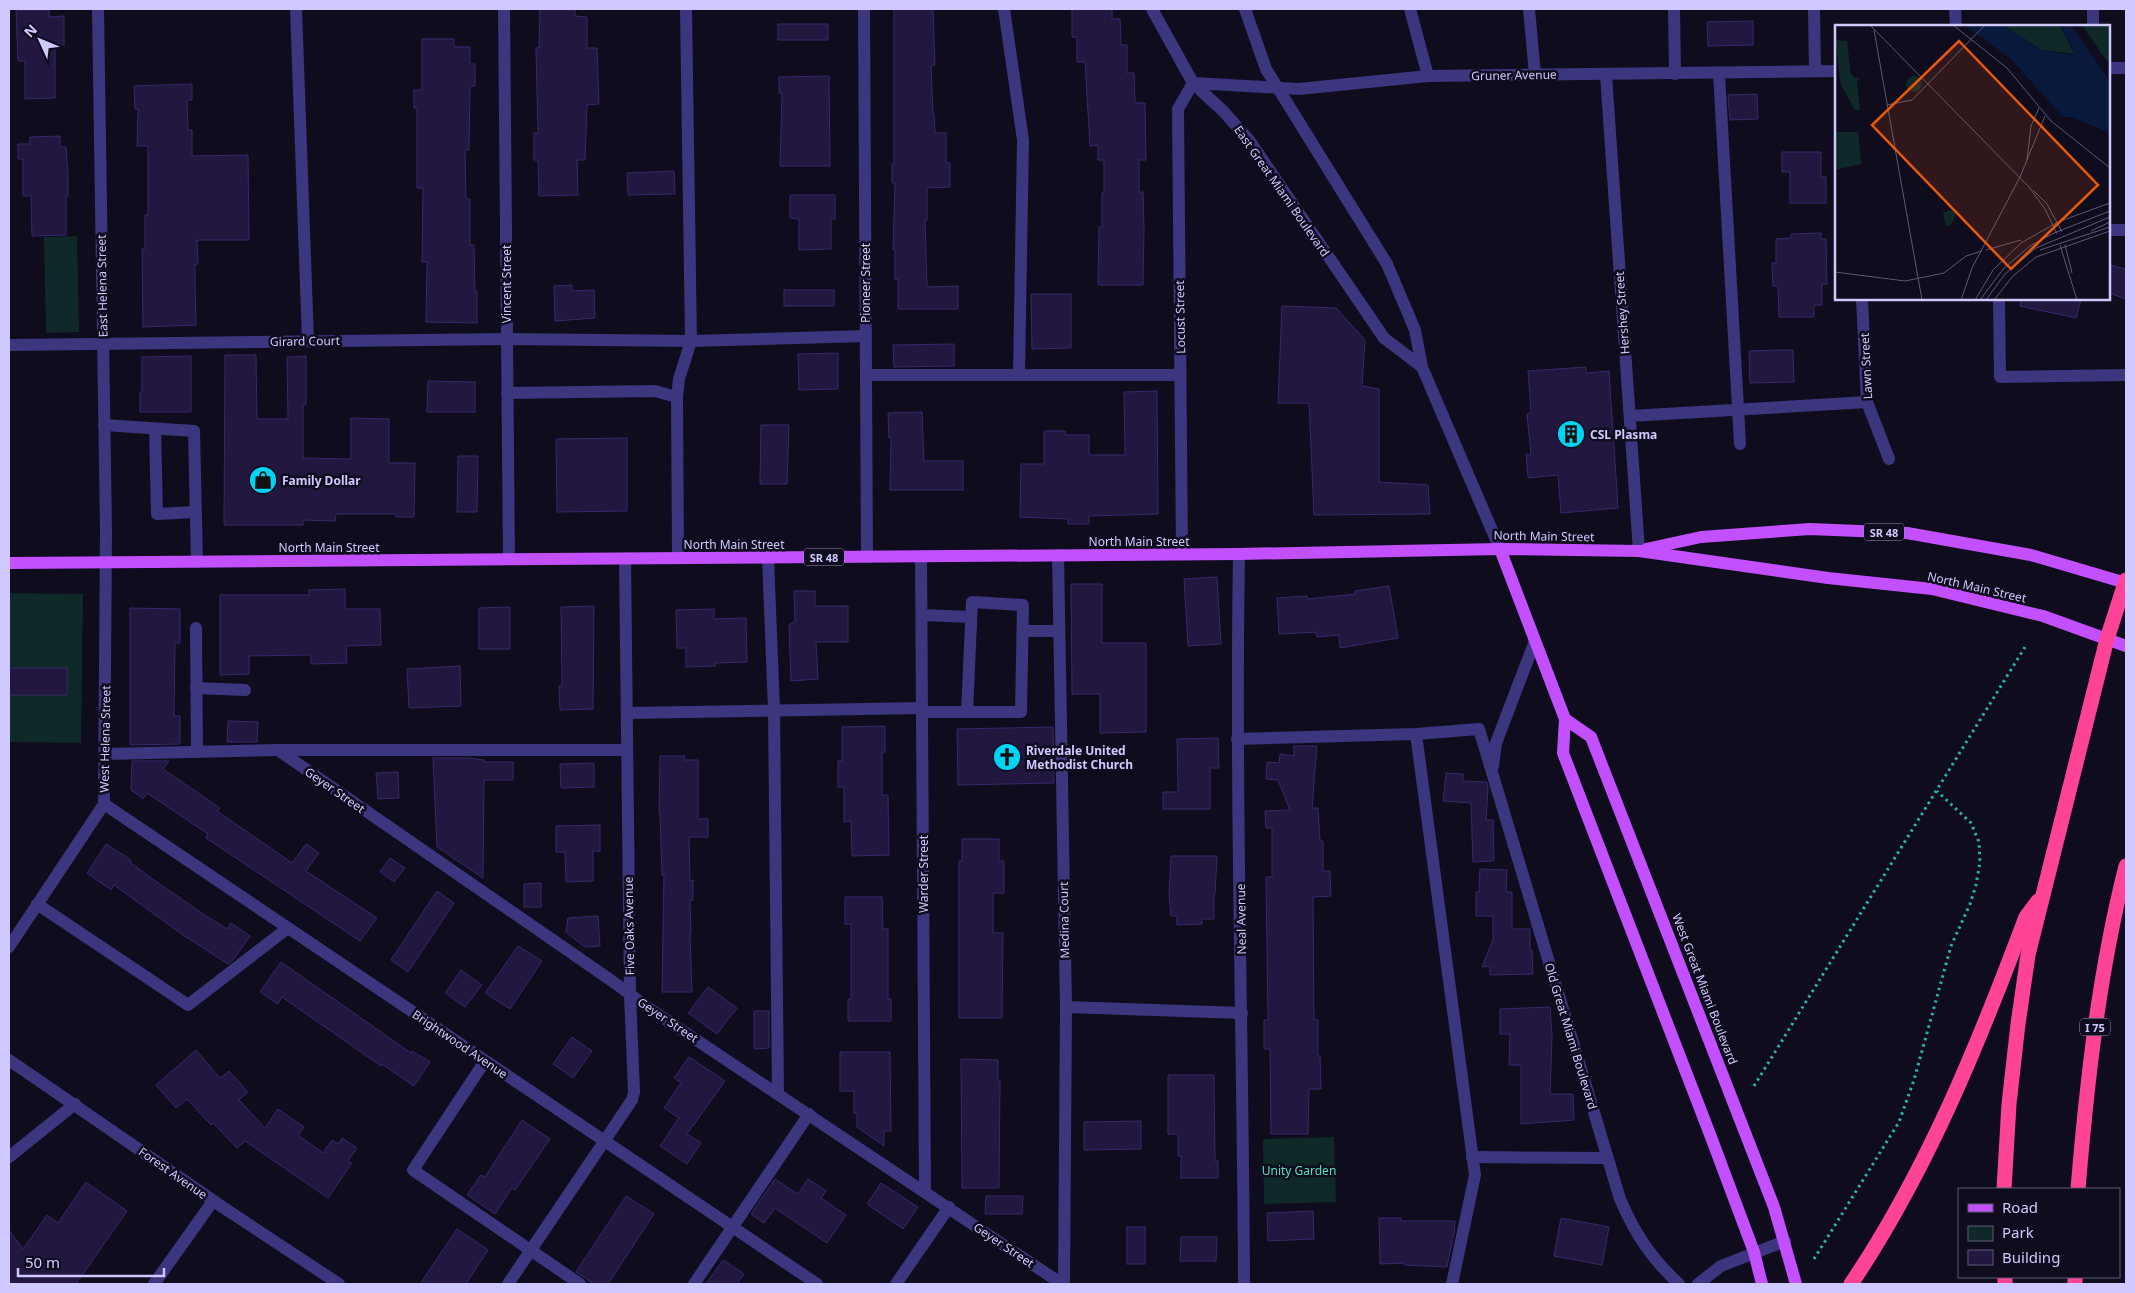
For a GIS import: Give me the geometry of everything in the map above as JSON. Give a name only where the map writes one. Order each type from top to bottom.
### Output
[{"type":"highway","points":[[2004,1188],[2009,1104],[2028,955],[2107,639],[2126,582]]},
{"type":"highway","name":"I 75","points":[[2078,1188],[2092,1043],[2110,936],[2126,866]]},
{"type":"highway","points":[[1851,1284],[1896,1213],[1926,1155],[1970,1060],[2026,917],[2043,893]]},
{"type":"main road","name":"North Main Street","points":[[1639,551],[1702,537],[1810,529],[1907,533],[2031,555],[2126,582]]},
{"type":"main road","name":"North Main Street","points":[[9,563],[1239,554],[1500,549],[1639,551],[1828,578],[1932,589],[2043,616],[2126,646]]},
{"type":"main road","points":[[1500,549],[1565,719],[1563,753],[1754,1252],[1762,1284]]},
{"type":"main road","name":"West Great Miami Boulevard","points":[[1565,719],[1591,737],[1771,1198],[1796,1284]]},
{"type":"street","name":"East Helena Street","points":[[98,9],[106,563]]},
{"type":"street","points":[[296,9],[308,342]]},
{"type":"street","name":"Vincent Street","points":[[504,9],[509,560]]},
{"type":"street","points":[[678,558],[677,397],[679,379],[691,341],[686,9]]},
{"type":"street","name":"Pioneer Street","points":[[864,9],[867,557]]},
{"type":"street","points":[[1004,9],[1023,140],[1019,375]]},
{"type":"street","name":"East Great Miami Boulevard","points":[[1152,9],[1193,84],[1224,112],[1249,140],[1384,338],[1422,367]]},
{"type":"street","name":"East Great Miami Boulevard","points":[[1245,9],[1266,69],[1386,264],[1415,330],[1422,367],[1500,549]]},
{"type":"street","points":[[1410,9],[1428,76]]},
{"type":"street","points":[[1529,9],[1535,74]]},
{"type":"street","points":[[1674,9],[1675,74]]},
{"type":"street","points":[[1814,9],[1816,71]]},
{"type":"street","points":[[1955,9],[1956,25]]},
{"type":"street","points":[[2093,9],[2093,25]]},
{"type":"street","points":[[2110,68],[2126,68]]},
{"type":"street","name":"Gruner Avenue","points":[[1193,84],[1278,90],[1428,76],[1835,71]]},
{"type":"street","points":[[1719,73],[1740,444]]},
{"type":"street","name":"Hershey Street","points":[[1606,75],[1639,551]]},
{"type":"street","name":"Locust Street","points":[[1182,554],[1178,109],[1193,84]]},
{"type":"street","points":[[2110,230],[2126,230]]},
{"type":"street","name":"Lawn Street","points":[[1862,300],[1867,402],[1889,459]]},
{"type":"street","points":[[1999,300],[2000,377],[2126,375]]},
{"type":"street","name":"Girard Court","points":[[9,345],[506,338],[691,341],[866,336]]},
{"type":"street","points":[[866,375],[1180,375]]},
{"type":"street","points":[[507,394],[655,391],[677,397]]},
{"type":"street","points":[[1630,416],[1867,402]]},
{"type":"street","points":[[104,426],[194,431],[197,562]]},
{"type":"street","points":[[155,429],[157,514],[195,512]]},
{"type":"street","name":"Neal Avenue","points":[[1239,554],[1237,738],[1244,1284]]},
{"type":"street","name":"Medina Court","points":[[1058,555],[1066,1006],[1063,1284]]},
{"type":"street","name":"Warder Street","points":[[921,556],[925,1192]]},
{"type":"street","name":"Five Oaks Avenue","points":[[508,1284],[632,1100],[634,1092],[630,994],[626,558]]},
{"type":"street","points":[[768,558],[774,710],[778,1094]]},
{"type":"street","name":"West Helena Street","points":[[9,947],[104,804],[106,563]]},
{"type":"street","points":[[627,713],[774,710],[922,710],[967,712],[1021,712],[1023,604],[972,602],[967,712]]},
{"type":"street","points":[[922,615],[971,617]]},
{"type":"street","points":[[196,628],[196,752]]},
{"type":"street","points":[[1022,631],[1060,631]]},
{"type":"street","name":"Old Great Miami Boulevard","points":[[1492,773],[1500,730],[1535,641]]},
{"type":"street","points":[[196,688],[245,690]]},
{"type":"street","name":"Old Great Miami Boulevard","points":[[1416,734],[1479,729],[1620,1199],[1639,1240],[1679,1284]]},
{"type":"street","points":[[1237,738],[1416,734],[1475,1175],[1452,1284]]},
{"type":"street","points":[[104,754],[278,750],[627,750]]},
{"type":"street","name":"Geyer Street","points":[[278,750],[630,994],[1063,1284]]},
{"type":"street","name":"Brightwood Avenue","points":[[104,804],[817,1284]]},
{"type":"street","points":[[37,904],[188,1005],[288,928]]},
{"type":"street","points":[[1066,1006],[1242,1013]]},
{"type":"street","name":"Forest Avenue","points":[[9,1060],[213,1201],[338,1284]]},
{"type":"street","points":[[485,1061],[412,1170],[580,1284]]},
{"type":"street","points":[[9,1157],[75,1104]]},
{"type":"street","points":[[694,1284],[809,1114]]},
{"type":"street","points":[[1472,1157],[1607,1158]]},
{"type":"street","points":[[154,1284],[213,1201]]},
{"type":"street","points":[[896,1284],[948,1207]]},
{"type":"street","points":[[1698,1284],[1721,1266],[1785,1241]]},
{"type":"path","points":[[1754,1086],[2025,647]]},
{"type":"path","points":[[1814,1258],[1899,1122],[1914,1080],[1951,946],[1976,885],[1980,862],[1976,835],[1970,823],[1937,791]]},
{"type":"green space","points":[[77,236],[79,332],[46,333],[44,237]]},
{"type":"green space","points":[[9,593],[83,594],[81,743],[9,742]]},
{"type":"green space","name":"Unity Garden","points":[[1334,1137],[1336,1202],[1264,1204],[1263,1139]]},
{"type":"building","points":[[540,9],[575,9],[575,16],[587,17],[587,48],[597,48],[599,104],[587,105],[585,160],[577,160],[578,195],[539,196],[538,160],[534,160],[534,133],[538,133],[536,48],[539,48]]},
{"type":"building","points":[[894,9],[933,9],[935,65],[931,66],[933,113],[935,133],[946,133],[946,163],[950,163],[950,187],[927,188],[927,220],[925,220],[927,287],[958,286],[958,309],[898,309],[898,279],[895,279],[895,250],[893,250],[895,183],[892,183],[892,164],[894,164]]},
{"type":"building","points":[[1072,9],[1112,9],[1112,19],[1120,19],[1121,45],[1127,45],[1127,73],[1134,73],[1135,103],[1145,103],[1146,160],[1139,160],[1139,192],[1143,192],[1143,285],[1098,285],[1099,227],[1102,227],[1104,160],[1098,160],[1098,145],[1090,146],[1085,62],[1077,62],[1077,37],[1072,37]]},
{"type":"building","points":[[16,10],[49,10],[49,17],[64,16],[64,47],[55,48],[55,98],[25,99],[25,61],[18,61]]},
{"type":"building","points":[[1753,21],[1753,45],[1708,46],[1707,22]]},
{"type":"building","points":[[778,24],[828,24],[828,40],[778,40]]},
{"type":"building","points":[[422,39],[454,39],[454,47],[470,47],[470,64],[475,64],[475,86],[470,86],[469,150],[465,150],[466,199],[470,199],[470,245],[474,245],[477,323],[426,322],[427,262],[422,262],[423,188],[417,188],[417,108],[414,108],[414,90],[422,90]]},
{"type":"building","points":[[829,76],[830,166],[780,166],[782,93],[779,93],[779,77]]},
{"type":"building","points":[[192,84],[192,100],[187,100],[188,130],[192,130],[192,156],[248,155],[249,240],[197,240],[198,264],[195,264],[196,325],[143,327],[142,249],[145,249],[145,215],[148,215],[148,146],[137,146],[138,109],[135,109],[134,86]]},
{"type":"building","points":[[1757,94],[1758,119],[1730,120],[1728,95]]},
{"type":"building","points":[[60,136],[60,147],[66,147],[68,175],[66,235],[32,236],[31,196],[23,196],[23,159],[18,159],[18,144],[30,144],[30,137]]},
{"type":"building","points":[[1782,152],[1821,152],[1821,177],[1826,177],[1826,203],[1790,203],[1790,172],[1782,172]]},
{"type":"building","points":[[674,171],[675,194],[628,195],[627,173]]},
{"type":"building","points":[[790,195],[835,195],[835,219],[831,219],[831,249],[799,250],[799,219],[790,218]]},
{"type":"building","points":[[1821,233],[1821,239],[1826,239],[1827,284],[1822,284],[1822,305],[1814,305],[1814,317],[1779,317],[1778,286],[1773,286],[1772,263],[1776,263],[1776,239],[1791,238],[1791,234]]},
{"type":"building","points":[[2110,265],[2126,269],[2126,299],[2110,293]]},
{"type":"building","points":[[572,285],[572,291],[594,290],[595,318],[555,321],[554,286]]},
{"type":"building","points":[[784,290],[834,290],[834,306],[784,306]]},
{"type":"building","points":[[1031,294],[1071,294],[1071,348],[1032,349]]},
{"type":"building","points":[[2021,300],[2081,300],[2076,318],[2020,306]]},
{"type":"building","points":[[1282,306],[1336,308],[1365,340],[1362,386],[1379,389],[1379,482],[1428,485],[1430,514],[1314,515],[1309,403],[1278,403]]},
{"type":"building","points":[[954,344],[954,366],[894,367],[893,345]]},
{"type":"building","points":[[1793,350],[1794,382],[1750,383],[1749,351]]},
{"type":"building","points":[[838,353],[838,389],[799,390],[798,354]]},
{"type":"building","points":[[225,355],[256,355],[257,419],[288,419],[287,357],[306,356],[306,405],[303,405],[303,458],[351,459],[351,418],[389,419],[389,463],[415,463],[414,517],[396,517],[396,514],[336,514],[335,521],[303,520],[303,525],[224,525]]},
{"type":"building","points":[[191,356],[191,412],[140,412],[142,357]]},
{"type":"building","name":"CSL Plasma","points":[[1586,367],[1586,373],[1609,371],[1618,508],[1561,513],[1558,475],[1528,478],[1526,454],[1531,455],[1527,414],[1531,412],[1528,371]]},
{"type":"building","points":[[428,381],[475,382],[475,412],[427,412]]},
{"type":"building","points":[[1157,391],[1158,514],[1089,516],[1089,524],[1068,524],[1068,519],[1020,517],[1021,464],[1044,464],[1044,431],[1065,431],[1065,435],[1089,435],[1089,455],[1125,455],[1124,392]]},
{"type":"building","points":[[922,412],[924,461],[963,461],[963,490],[890,490],[891,438],[889,438],[888,413]]},
{"type":"building","points":[[761,425],[789,425],[787,484],[760,484]]},
{"type":"building","points":[[627,438],[627,511],[557,512],[556,439]]},
{"type":"building","points":[[458,456],[478,456],[477,512],[457,512]]},
{"type":"building","points":[[1217,577],[1221,644],[1188,646],[1184,579]]},
{"type":"building","points":[[1071,584],[1102,584],[1102,643],[1146,643],[1146,732],[1100,733],[1100,694],[1072,694]]},
{"type":"building","points":[[1389,586],[1398,638],[1340,648],[1339,635],[1317,637],[1316,632],[1279,634],[1277,598],[1307,596],[1308,599],[1355,594],[1355,591]]},
{"type":"building","points":[[345,589],[345,609],[380,609],[381,645],[346,646],[347,663],[311,664],[311,655],[249,656],[249,674],[220,675],[220,595],[309,595],[309,590]]},
{"type":"building","points":[[794,591],[815,591],[815,606],[848,606],[848,642],[816,642],[818,679],[791,681],[789,625],[795,621]]},
{"type":"building","points":[[594,606],[593,709],[560,710],[559,686],[562,686],[561,607]]},
{"type":"building","points":[[510,607],[510,649],[479,649],[479,608]]},
{"type":"building","points":[[130,608],[180,609],[180,643],[175,643],[174,716],[180,716],[180,744],[130,745]]},
{"type":"building","points":[[714,609],[714,619],[746,618],[747,662],[715,663],[715,666],[686,667],[686,648],[677,648],[676,610]]},
{"type":"building","points":[[460,666],[461,706],[409,708],[407,669]]},
{"type":"building","points":[[9,668],[67,668],[67,695],[9,695]]},
{"type":"building","points":[[228,721],[258,722],[257,742],[227,742]]},
{"type":"building","points":[[885,726],[885,752],[882,752],[882,795],[888,795],[889,855],[852,856],[851,821],[844,822],[844,787],[838,787],[838,761],[842,761],[842,727]]},
{"type":"building","points":[[1053,727],[1054,783],[958,785],[957,729]]},
{"type":"building","points":[[1218,738],[1219,768],[1210,768],[1210,809],[1163,809],[1163,792],[1178,792],[1177,739]]},
{"type":"building","points":[[1294,746],[1317,746],[1312,808],[1318,808],[1320,841],[1323,841],[1323,871],[1330,871],[1331,896],[1313,897],[1314,1020],[1318,1020],[1318,1056],[1320,1056],[1321,1089],[1309,1089],[1308,1134],[1271,1134],[1270,1049],[1264,1049],[1264,1020],[1268,1020],[1266,877],[1272,877],[1272,828],[1266,828],[1265,811],[1290,810],[1278,780],[1266,779],[1267,762],[1279,763],[1280,754],[1294,756]]},
{"type":"building","points":[[660,756],[685,756],[684,760],[698,760],[698,819],[708,819],[708,837],[689,837],[690,881],[693,880],[693,900],[690,900],[692,992],[662,992],[664,875],[662,875],[659,814]]},
{"type":"building","points":[[433,758],[468,758],[484,760],[484,762],[513,762],[513,780],[484,780],[483,878],[437,847]]},
{"type":"building","points":[[132,761],[169,761],[163,769],[220,808],[217,811],[292,863],[306,844],[319,853],[306,871],[377,918],[360,941],[206,838],[208,834],[147,793],[143,799],[131,790]]},
{"type":"building","points":[[594,763],[594,787],[561,788],[560,764]]},
{"type":"building","points":[[398,772],[399,798],[378,799],[376,773]]},
{"type":"building","points":[[1446,773],[1463,774],[1463,781],[1487,782],[1486,820],[1493,820],[1494,861],[1473,862],[1471,803],[1443,801]]},
{"type":"building","points":[[600,825],[600,851],[593,851],[593,881],[566,882],[565,852],[556,852],[556,826]]},
{"type":"building","points":[[962,839],[999,839],[999,861],[1004,861],[1004,893],[993,893],[993,933],[1003,933],[1002,1018],[959,1018],[959,861],[962,861]]},
{"type":"building","points":[[106,844],[131,860],[130,862],[151,878],[206,916],[227,929],[231,923],[250,936],[233,960],[228,964],[183,935],[114,885],[111,890],[87,873]]},
{"type":"building","points":[[1171,856],[1217,856],[1214,919],[1202,919],[1202,924],[1177,925],[1177,916],[1171,916],[1169,894]]},
{"type":"building","points":[[390,858],[405,868],[394,882],[380,872]]},
{"type":"building","points":[[1480,869],[1507,870],[1506,892],[1512,892],[1512,929],[1530,929],[1533,974],[1490,975],[1490,966],[1482,967],[1493,940],[1493,916],[1476,916],[1476,892],[1479,892]]},
{"type":"building","points":[[541,883],[541,907],[524,907],[524,884]]},
{"type":"building","points":[[437,891],[454,903],[408,972],[391,960]]},
{"type":"building","points":[[845,897],[882,897],[883,929],[888,929],[888,999],[891,999],[891,1021],[848,1021],[848,999],[851,999],[851,924],[845,924]]},
{"type":"building","points":[[598,916],[600,946],[585,947],[566,932],[568,918]]},
{"type":"building","points":[[518,946],[542,961],[510,1009],[485,993]]},
{"type":"building","points":[[281,962],[411,1053],[412,1051],[430,1062],[414,1086],[382,1064],[381,1066],[282,997],[278,1004],[260,992]]},
{"type":"building","points":[[461,970],[482,985],[465,1007],[445,993]]},
{"type":"building","points":[[708,987],[737,1008],[717,1034],[688,1013]]},
{"type":"building","points":[[1550,1007],[1552,1037],[1550,1094],[1573,1094],[1574,1120],[1521,1124],[1521,1065],[1509,1065],[1510,1034],[1500,1034],[1500,1009]]},
{"type":"building","points":[[754,1011],[769,1011],[769,1048],[754,1049]]},
{"type":"building","points":[[572,1037],[592,1051],[573,1078],[553,1064]]},
{"type":"building","points":[[196,1050],[220,1078],[229,1071],[248,1092],[239,1100],[265,1128],[278,1109],[304,1127],[298,1135],[323,1153],[332,1140],[338,1144],[342,1138],[357,1148],[348,1161],[352,1163],[328,1198],[245,1141],[237,1148],[213,1123],[211,1125],[187,1099],[176,1108],[156,1085]]},
{"type":"building","points":[[840,1052],[890,1052],[891,1131],[884,1131],[884,1146],[857,1127],[857,1114],[854,1113],[854,1091],[840,1091]]},
{"type":"building","points":[[689,1057],[725,1081],[687,1134],[701,1143],[687,1164],[660,1146],[679,1118],[664,1108],[681,1083],[674,1078]]},
{"type":"building","points":[[961,1059],[998,1060],[998,1081],[1000,1081],[999,1188],[962,1188]]},
{"type":"building","points":[[1168,1075],[1214,1075],[1215,1161],[1218,1161],[1218,1178],[1181,1178],[1178,1134],[1168,1134]]},
{"type":"building","points":[[522,1120],[550,1139],[515,1190],[512,1188],[495,1214],[467,1195],[481,1175],[485,1177]]},
{"type":"building","points":[[1141,1121],[1141,1149],[1084,1150],[1084,1122]]},
{"type":"building","points":[[775,1179],[798,1194],[808,1179],[826,1191],[821,1198],[846,1215],[827,1243],[775,1208],[764,1223],[751,1214]]},
{"type":"building","points":[[86,1182],[127,1211],[76,1284],[9,1284],[9,1230],[23,1249],[47,1215],[58,1223]]},
{"type":"building","points":[[881,1183],[918,1207],[903,1229],[867,1204]]},
{"type":"building","points":[[626,1196],[654,1214],[608,1284],[594,1284],[576,1272]]},
{"type":"building","points":[[986,1196],[1023,1196],[1022,1214],[985,1214]]},
{"type":"building","points":[[1313,1211],[1314,1239],[1268,1241],[1267,1213]]},
{"type":"building","points":[[1379,1218],[1401,1218],[1401,1221],[1455,1221],[1447,1267],[1404,1265],[1404,1263],[1380,1264]]},
{"type":"building","points":[[1561,1218],[1609,1227],[1602,1265],[1554,1256]]},
{"type":"building","points":[[1127,1227],[1145,1227],[1145,1264],[1127,1264]]},
{"type":"building","points":[[457,1229],[488,1250],[466,1284],[420,1284]]},
{"type":"building","points":[[1181,1237],[1217,1237],[1216,1261],[1180,1261]]},
{"type":"building","points":[[723,1260],[744,1274],[737,1284],[706,1284]]},
{"type":"place","name":"CSL Plasma","points":[[1571,434]]},
{"type":"place","name":"Family Dollar","points":[[263,480]]},
{"type":"place","name":"Riverdale United Methodist Church","points":[[1007,757]]}]
